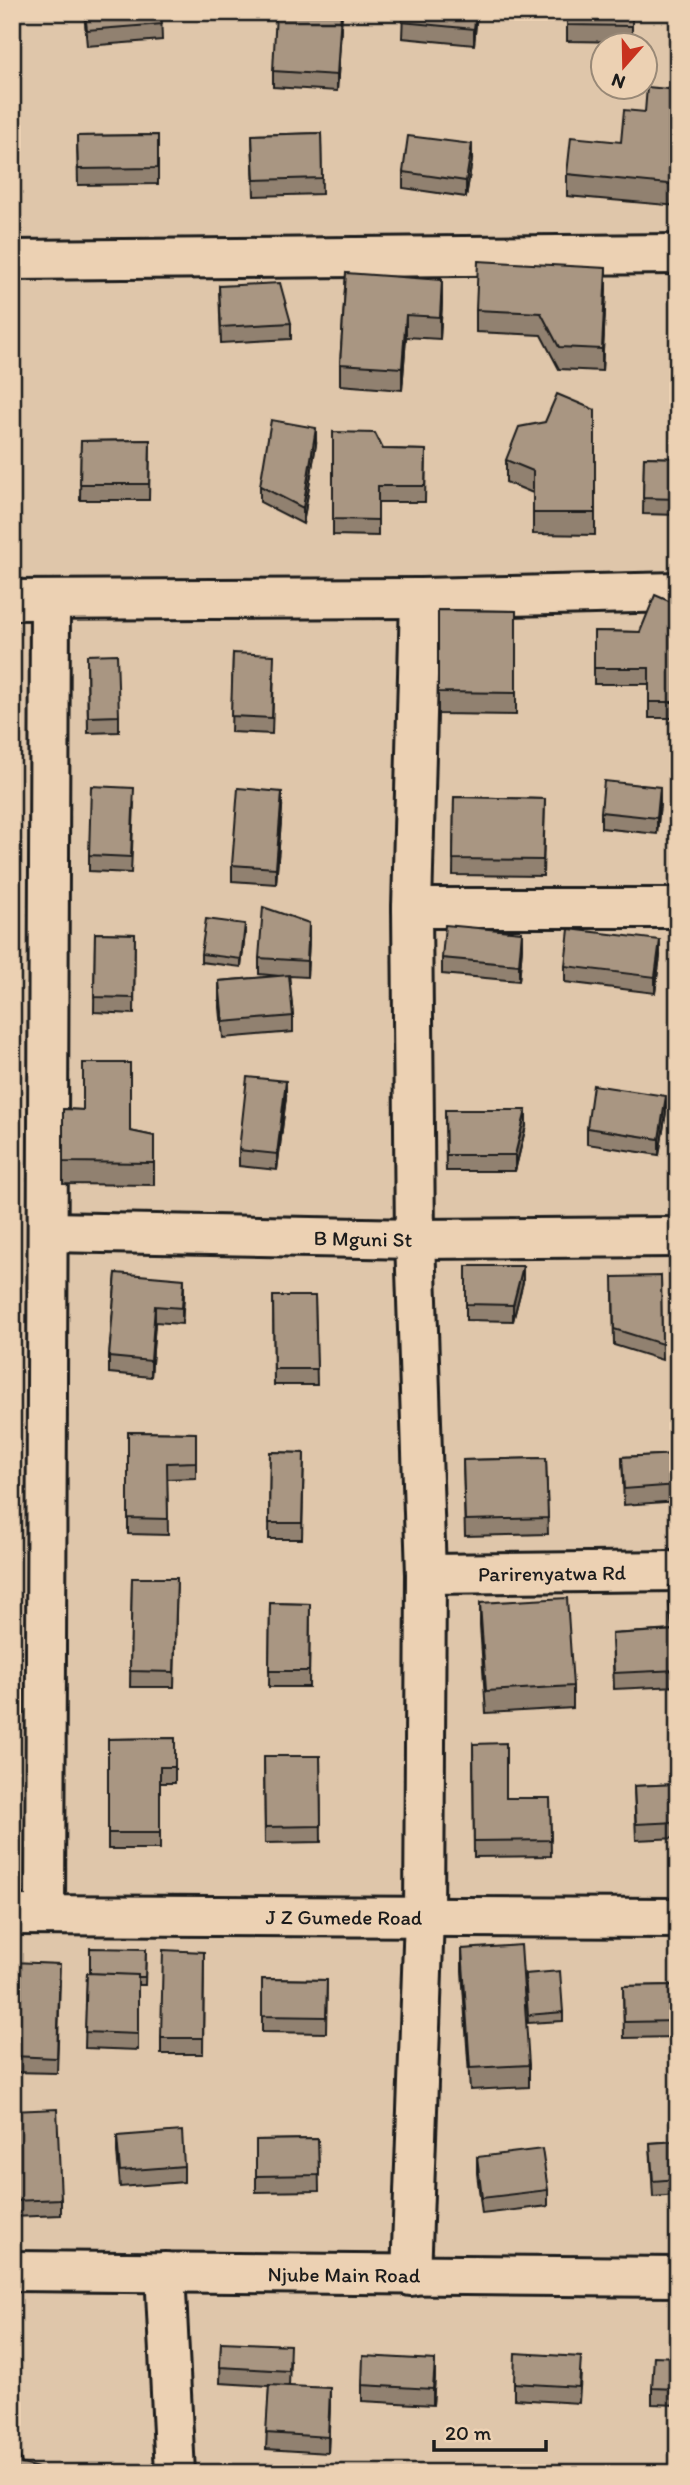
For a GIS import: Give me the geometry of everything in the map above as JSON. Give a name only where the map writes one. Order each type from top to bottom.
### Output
[{"type":"street","points":[[12,260],[678,254]]},
{"type":"street","points":[[12,600],[420,598],[678,592]]},
{"type":"street","points":[[411,2276],[424,1917],[426,1574],[415,1239],[412,908],[420,598]]},
{"type":"street","points":[[28,1915],[48,1233],[50,600]]},
{"type":"street","points":[[412,908],[678,908]]},
{"type":"street","name":"B Mguni St","points":[[48,1233],[415,1239],[678,1237]]},
{"type":"street","name":"Parirenyatwa Rd","points":[[426,1574],[678,1572]]},
{"type":"street","name":"J Z Gumede Road","points":[[28,1915],[678,1918]]},
{"type":"street","name":"Njube Main Road","points":[[12,2271],[678,2277]]},
{"type":"street","points":[[165,2272],[175,2473]]},
{"type":"building","points":[[12,12],[19,12],[18,54],[12,54]]},
{"type":"building","points":[[85,12],[161,12],[162,24],[87,30]]},
{"type":"building","points":[[276,12],[341,12],[337,75],[273,71]]},
{"type":"building","points":[[403,12],[476,12],[474,29],[402,22]]},
{"type":"building","points":[[567,12],[632,12],[632,26],[567,25]]},
{"type":"building","points":[[658,88],[678,90],[678,185],[567,174],[571,137],[621,142],[624,110],[645,112],[646,102],[658,102]]},
{"type":"building","points":[[321,133],[322,178],[254,180],[252,135]]},
{"type":"building","points":[[158,135],[158,168],[78,169],[77,136]]},
{"type":"building","points":[[408,136],[472,144],[466,181],[403,172]]},
{"type":"building","points":[[478,261],[606,268],[602,349],[559,347],[541,313],[476,310]]},
{"type":"building","points":[[346,273],[442,280],[440,317],[406,315],[402,368],[340,364]]},
{"type":"building","points":[[280,283],[291,323],[221,327],[219,286]]},
{"type":"building","points":[[557,394],[595,410],[595,513],[533,513],[533,471],[506,460],[519,427],[545,422]]},
{"type":"building","points":[[271,420],[316,428],[303,508],[260,486]]},
{"type":"building","points":[[333,432],[375,433],[383,449],[426,450],[425,486],[378,486],[378,520],[333,519]]},
{"type":"building","points":[[150,440],[149,484],[80,484],[81,441]]},
{"type":"building","points":[[644,457],[678,458],[678,499],[643,498]]},
{"type":"building","points":[[655,595],[678,605],[678,702],[649,702],[649,668],[594,668],[594,631],[640,632]]},
{"type":"building","points":[[438,610],[516,611],[516,693],[438,692]]},
{"type":"building","points":[[233,653],[274,655],[272,718],[231,716]]},
{"type":"building","points":[[117,654],[119,716],[88,717],[87,655]]},
{"type":"building","points":[[604,781],[660,787],[657,818],[601,812]]},
{"type":"building","points":[[91,786],[134,788],[131,857],[89,855]]},
{"type":"building","points":[[238,788],[282,792],[276,868],[232,865]]},
{"type":"building","points":[[454,797],[545,799],[543,860],[453,859]]},
{"type":"building","points":[[263,907],[309,923],[307,961],[259,958]]},
{"type":"building","points":[[206,919],[245,924],[241,959],[201,954]]},
{"type":"building","points":[[445,925],[522,932],[519,965],[442,958]]},
{"type":"building","points":[[569,929],[660,940],[655,977],[565,966]]},
{"type":"building","points":[[95,933],[135,934],[134,998],[94,997]]},
{"type":"building","points":[[289,975],[293,1016],[223,1022],[219,981]]},
{"type":"building","points":[[83,1063],[130,1063],[130,1131],[154,1136],[154,1163],[63,1162],[63,1109],[83,1110]]},
{"type":"building","points":[[247,1077],[286,1081],[277,1154],[239,1150]]},
{"type":"building","points":[[593,1085],[666,1096],[659,1139],[587,1128]]},
{"type":"building","points":[[445,1110],[526,1110],[515,1155],[446,1155]]},
{"type":"building","points":[[466,1266],[523,1266],[513,1305],[466,1304]]},
{"type":"building","points":[[116,1273],[184,1279],[182,1308],[155,1306],[151,1361],[109,1357]]},
{"type":"building","points":[[661,1276],[662,1344],[614,1329],[613,1277]]},
{"type":"building","points":[[273,1296],[315,1296],[317,1369],[274,1369]]},
{"type":"building","points":[[128,1432],[196,1433],[196,1462],[167,1463],[168,1519],[128,1518]]},
{"type":"building","points":[[270,1452],[304,1453],[302,1523],[269,1523]]},
{"type":"building","points":[[678,1454],[678,1485],[624,1489],[622,1457]]},
{"type":"building","points":[[546,1458],[548,1518],[465,1520],[463,1460]]},
{"type":"building","points":[[132,1578],[177,1578],[174,1672],[130,1671]]},
{"type":"building","points":[[678,1585],[678,1621],[672,1622],[669,1586]]},
{"type":"building","points":[[567,1598],[573,1686],[486,1691],[480,1603]]},
{"type":"building","points":[[270,1603],[310,1604],[309,1671],[269,1671]]},
{"type":"building","points":[[678,1630],[678,1670],[614,1673],[612,1634]]},
{"type":"building","points":[[175,1738],[175,1767],[160,1767],[160,1833],[108,1833],[108,1739]]},
{"type":"building","points":[[506,1743],[506,1798],[550,1798],[551,1840],[474,1841],[473,1744]]},
{"type":"building","points":[[264,1756],[320,1756],[321,1826],[265,1827]]},
{"type":"building","points":[[678,1784],[678,1822],[636,1824],[634,1786]]},
{"type":"building","points":[[521,1945],[529,2065],[470,2068],[462,1949]]},
{"type":"building","points":[[90,1948],[146,1949],[145,1977],[90,1973]]},
{"type":"building","points":[[163,1950],[204,1952],[203,2038],[161,2038]]},
{"type":"building","points":[[12,1962],[60,1964],[57,2058],[12,2056]]},
{"type":"building","points":[[560,1971],[563,2012],[528,2015],[525,1974]]},
{"type":"building","points":[[87,1973],[138,1975],[138,2034],[85,2032]]},
{"type":"building","points":[[262,1979],[327,1980],[326,2017],[262,2016]]},
{"type":"building","points":[[678,1985],[678,2021],[624,2022],[623,1986]]},
{"type":"building","points":[[57,2109],[61,2199],[13,2201],[12,2111]]},
{"type":"building","points":[[182,2131],[184,2166],[120,2171],[117,2136]]},
{"type":"building","points":[[318,2139],[319,2175],[256,2176],[256,2140]]},
{"type":"building","points":[[678,2141],[678,2179],[653,2181],[650,2143]]},
{"type":"building","points":[[542,2149],[548,2190],[482,2198],[477,2157]]},
{"type":"building","points":[[221,2342],[290,2345],[289,2371],[220,2367]]},
{"type":"building","points":[[515,2353],[581,2357],[579,2387],[514,2383]]},
{"type":"building","points":[[363,2356],[435,2360],[433,2389],[362,2385]]},
{"type":"building","points":[[654,2356],[678,2357],[678,2389],[652,2388]]},
{"type":"building","points":[[269,2385],[330,2388],[328,2437],[266,2433]]},
{"type":"building","points":[[12,2432],[22,2464],[59,2473],[12,2473]]}]
